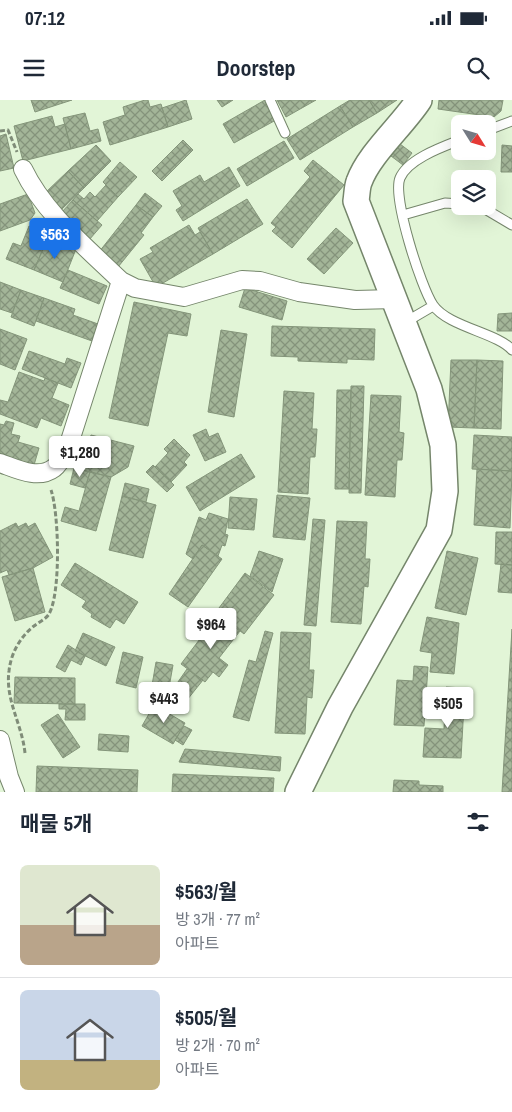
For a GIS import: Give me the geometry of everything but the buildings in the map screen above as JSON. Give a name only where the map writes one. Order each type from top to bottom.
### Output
[{"type":"street","points":[[298,792],[340,707],[438,530],[445,491],[443,445],[429,389],[356,201],[358,183],[367,166],[408,117],[419,100]]},
{"type":"street","points":[[23,169],[30,184],[49,210],[121,281],[135,288],[184,297],[242,280],[260,281],[299,292],[355,300],[395,299]]},
{"type":"street","points":[[0,463],[27,473],[45,472],[56,467],[70,444],[121,281]]},
{"type":"street","points":[[0,740],[9,777],[15,792]]},
{"type":"lane","points":[[270,100],[286,133]]},
{"type":"lane","points":[[496,127],[512,122]]},
{"type":"lane","points":[[451,144],[417,159],[400,177],[397,192],[410,248],[434,306],[456,322],[512,350]]},
{"type":"lane","points":[[403,216],[445,203],[451,203]]},
{"type":"lane","points":[[495,215],[512,225]]},
{"type":"lane","points":[[404,323],[434,306]]},
{"type":"path","points":[[0,131],[8,130],[23,169]]},
{"type":"path","points":[[25,754],[24,736],[7,688],[9,669],[24,634],[48,616],[53,605],[59,546],[54,498],[45,472]]}]
